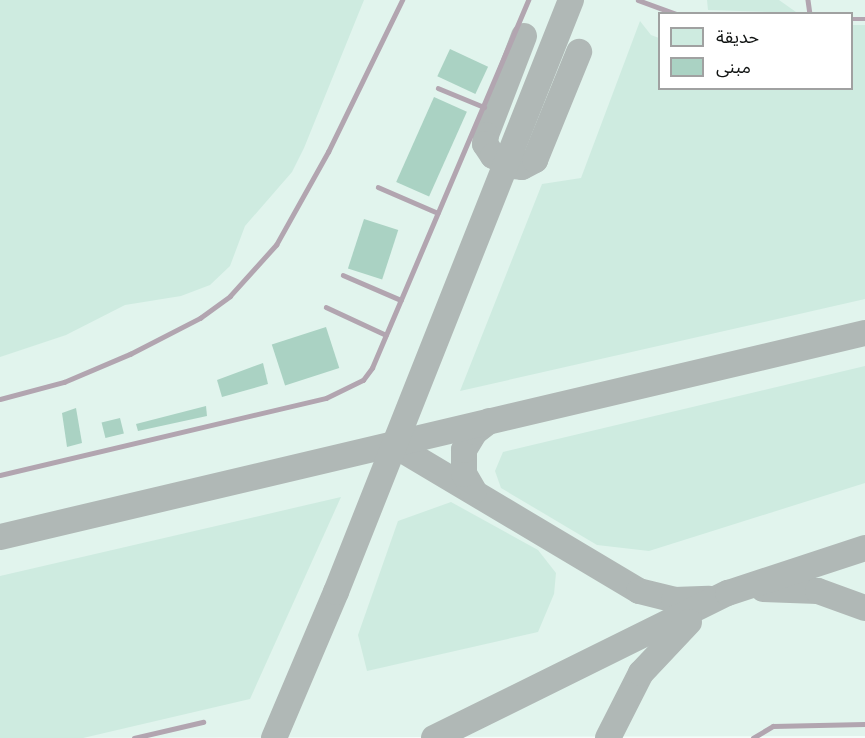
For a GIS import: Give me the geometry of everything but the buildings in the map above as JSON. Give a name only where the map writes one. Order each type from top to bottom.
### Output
[{"type":"lane","points":[[0,399],[64,382],[130,354],[200,318],[230,296],[276,245],[328,152],[402,0]]},
{"type":"lane","points":[[0,475],[326,398],[363,380],[386,335],[528,0]]},
{"type":"lane","points":[[638,0],[671,12]]},
{"type":"lane","points":[[438,88],[484,107]]},
{"type":"lane","points":[[378,187],[438,213]]},
{"type":"lane","points":[[342,275],[401,300]]},
{"type":"lane","points":[[326,307],[386,335]]},
{"type":"lane","points":[[134,738],[203,722]]},
{"type":"lane","points":[[753,738],[773,726],[865,724]]},
{"type":"shaded area","points":[[0,0],[865,0],[865,736],[0,738]]},
{"type":"green space","points":[[0,0],[364,0],[304,148],[292,172],[245,226],[230,266],[210,285],[181,296],[125,305],[66,335],[0,357]]},
{"type":"green space","points":[[707,0],[779,0],[796,12],[773,12],[708,10]]},
{"type":"green space","points":[[640,21],[651,35],[658,38],[658,90],[853,90],[853,25],[865,25],[865,299],[460,391],[542,184],[581,178]]},
{"type":"green space","points":[[865,366],[865,483],[649,551],[597,545],[501,488],[495,471],[503,452]]},
{"type":"green space","points":[[341,497],[250,699],[83,738],[0,738],[0,576]]},
{"type":"green space","points":[[451,502],[538,550],[556,573],[554,594],[538,632],[367,671],[358,635],[398,521]]},
{"type":"taxiway","points":[[274,738],[336,592],[571,0]]},
{"type":"taxiway","points":[[524,36],[486,135],[485,144],[493,156],[513,166],[522,167],[535,160],[579,52]]},
{"type":"taxiway","points":[[0,537],[865,333]]},
{"type":"taxiway","points":[[474,491],[464,474],[464,450],[475,432],[489,421]]},
{"type":"taxiway","points":[[394,445],[639,591],[674,600],[709,599]]},
{"type":"taxiway","points":[[434,738],[728,593],[865,548]]},
{"type":"taxiway","points":[[763,589],[818,591],[865,608]]},
{"type":"taxiway","points":[[608,738],[641,673],[689,622]]}]
